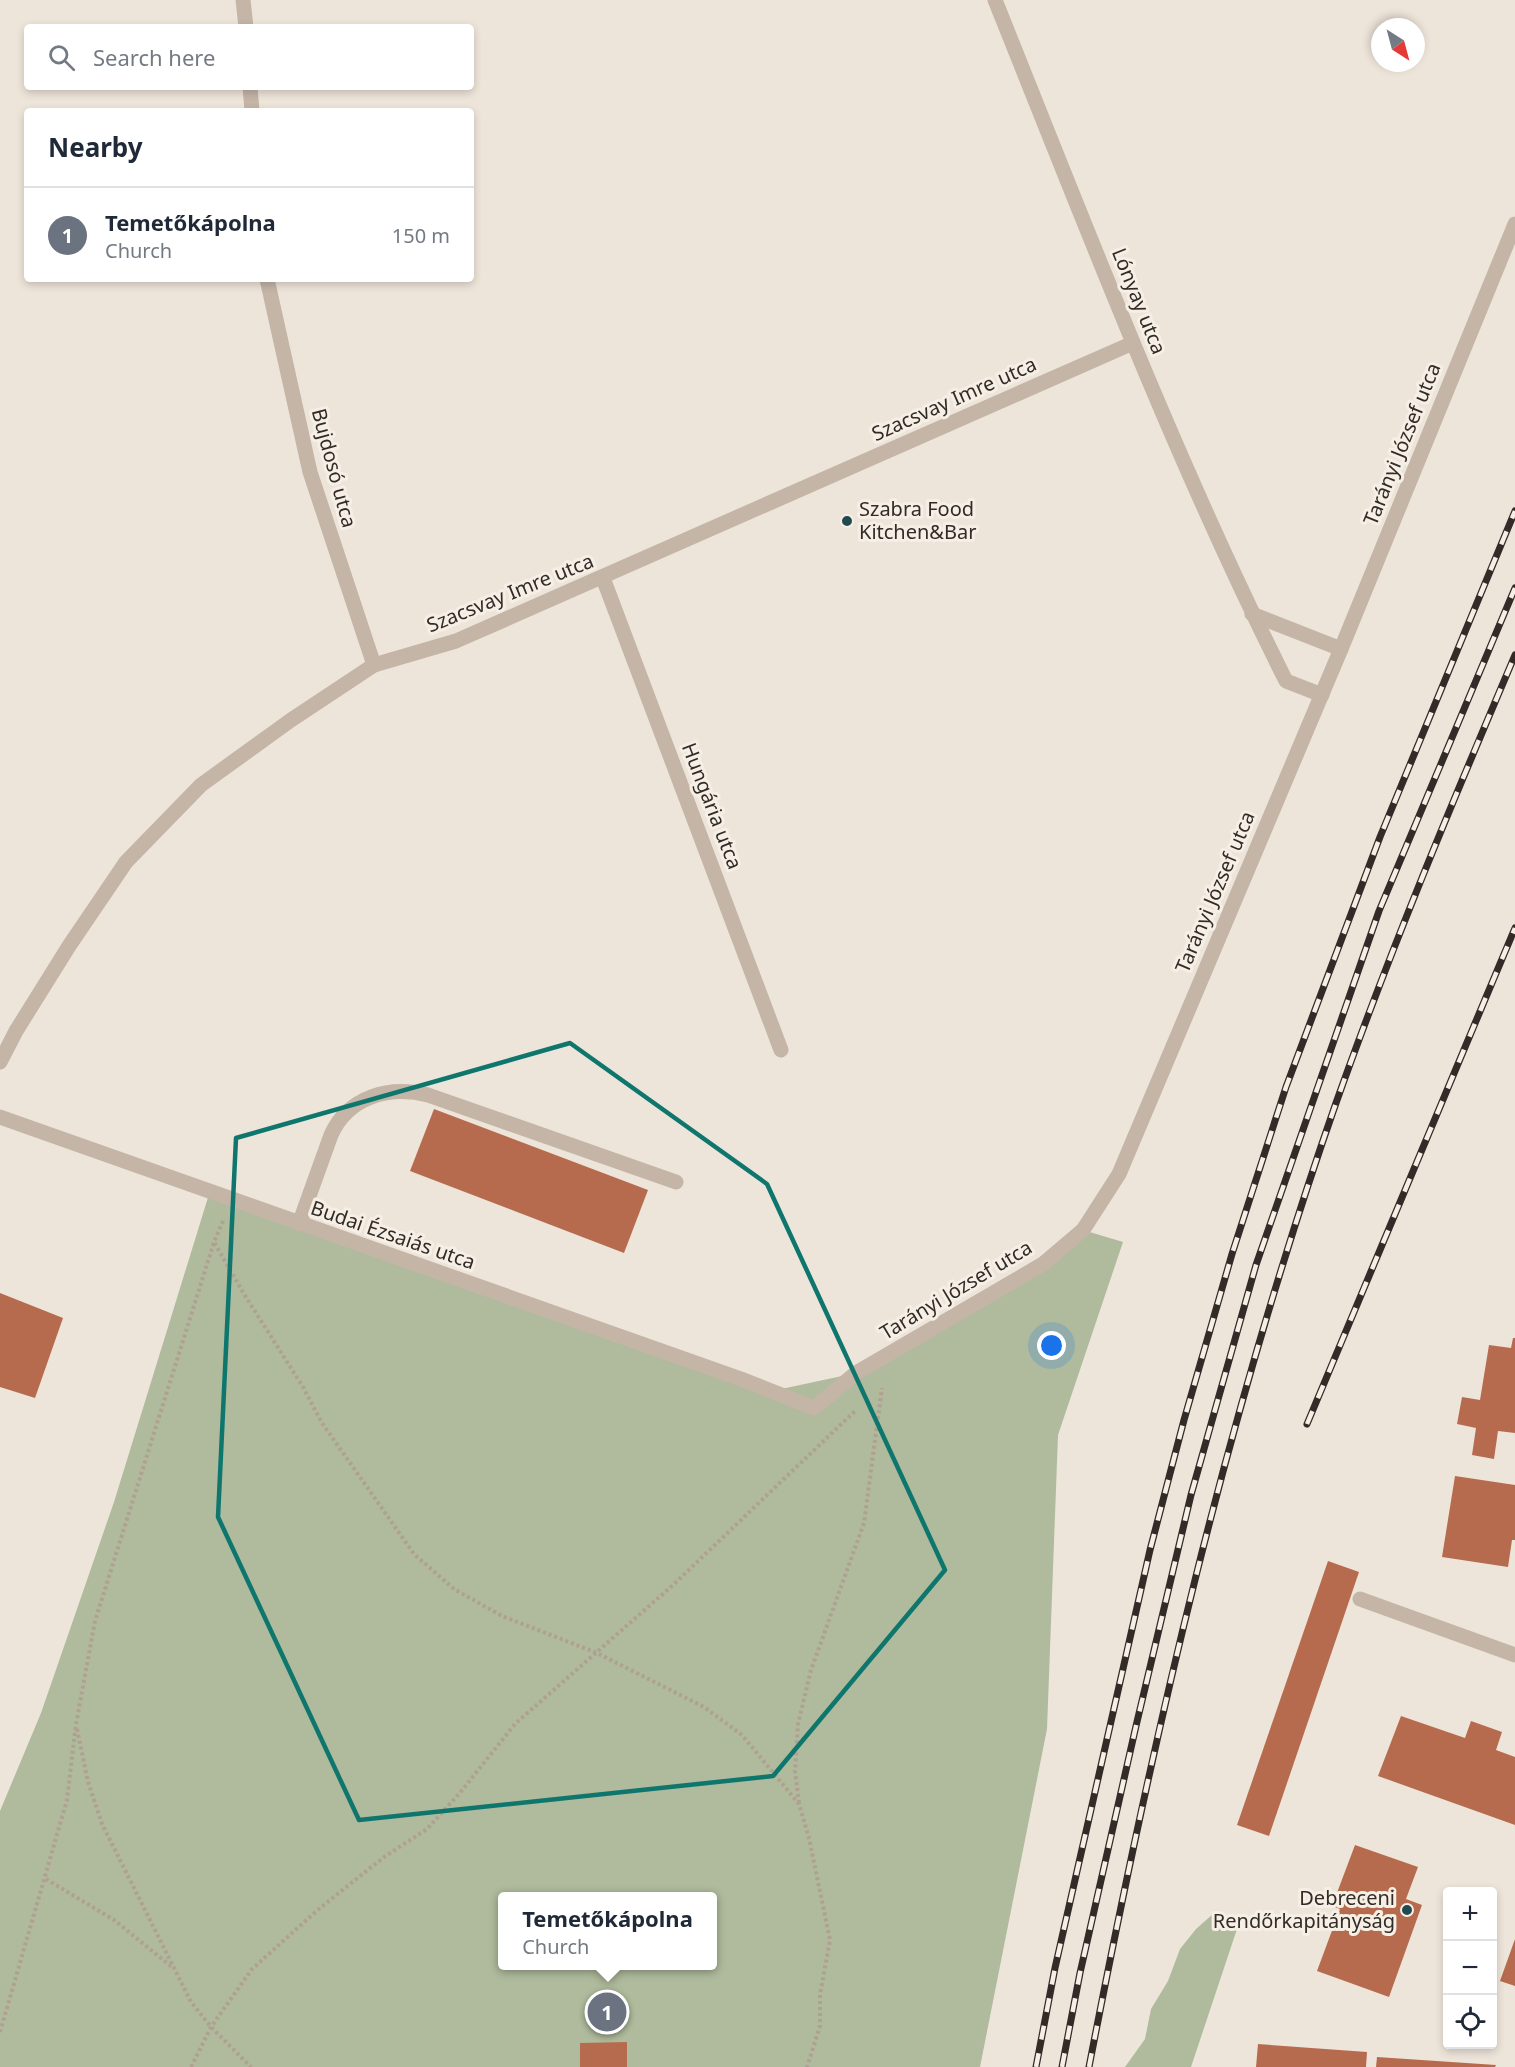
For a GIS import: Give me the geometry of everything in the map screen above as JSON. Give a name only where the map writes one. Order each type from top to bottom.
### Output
[{"type":"street","points":[[243,0],[246,24]]},
{"type":"street","name":"Lónyay utca","points":[[995,0],[1133,343],[1252,614],[1286,681],[1322,695]]},
{"type":"street","points":[[250,90],[252,108]]},
{"type":"street","name":"Tarányi József utca","points":[[772,1391],[814,1408],[856,1373],[1043,1264],[1083,1230],[1119,1174],[1322,695],[1515,224]]},
{"type":"street","name":"Bujdosó utca","points":[[268,282],[310,472],[374,665]]},
{"type":"street","name":"Szacsvay Imre utca","points":[[0,1062],[16,1031],[69,946],[126,862],[201,785],[291,720],[374,665],[456,641],[1133,343]]},
{"type":"street","name":"Hungária utca","points":[[603,578],[782,1050]]},
{"type":"street","points":[[1252,614],[1341,649]]},
{"type":"street","points":[[299,1224],[331,1135],[338,1122],[351,1108],[367,1098],[389,1092],[415,1092],[428,1095],[676,1182]]},
{"type":"street","name":"Budai Ézsaiás utca","points":[[0,1117],[772,1391]]},
{"type":"street","points":[[1360,1599],[1515,1655]]},
{"type":"path","points":[[0,2032],[67,1800],[76,1724],[96,1621],[214,1242],[232,1199]]},
{"type":"path","points":[[214,1242],[303,1387],[322,1423],[414,1554],[454,1589],[502,1616],[597,1653],[704,1707],[742,1735],[799,1804]]},
{"type":"path","points":[[807,2067],[820,2026],[820,1995],[830,1940],[809,1838],[799,1804],[795,1771],[798,1724],[811,1670],[864,1523],[883,1385],[874,1392]]},
{"type":"path","points":[[191,2067],[211,2027],[252,1969],[338,1894],[384,1857],[427,1828],[459,1794],[514,1724],[674,1585],[858,1408]]},
{"type":"path","points":[[76,1724],[88,1782],[102,1824],[174,1970],[191,2002],[211,2027],[252,2067]]},
{"type":"path","points":[[46,1879],[114,1920],[174,1970]]},
{"type":"highlighted area","points":[[570,1043],[767,1184],[945,1570],[773,1776],[359,1820],[218,1517],[236,1138]]},
{"type":"green space","points":[[210,1191],[772,1391],[856,1373],[1083,1230],[1123,1242],[1058,1435],[1047,1729],[980,2067],[0,2067],[0,1811],[41,1713],[114,1502]]},
{"type":"green space","points":[[1213,1914],[1240,1920],[1191,2067],[1125,2067],[1145,2039],[1151,2009],[1168,1981],[1180,1949],[1196,1929]]},
{"type":"building","points":[[434,1109],[648,1190],[624,1253],[410,1171]]},
{"type":"building","points":[[0,1293],[63,1318],[35,1398],[0,1387]]},
{"type":"building","points":[[1513,1338],[1515,1338],[1515,1433],[1498,1431],[1494,1459],[1472,1455],[1476,1428],[1457,1424],[1462,1397],[1480,1400],[1489,1345],[1511,1348]]},
{"type":"building","points":[[1455,1476],[1515,1485],[1515,1540],[1512,1540],[1508,1567],[1442,1557]]},
{"type":"building","points":[[1328,1561],[1359,1572],[1269,1836],[1237,1825]]},
{"type":"building","points":[[1401,1716],[1465,1738],[1471,1721],[1502,1732],[1496,1750],[1515,1757],[1515,1825],[1378,1776]]},
{"type":"building","points":[[1355,1845],[1418,1867],[1406,1899],[1422,1905],[1389,1997],[1317,1971],[1340,1909],[1332,1906]]},
{"type":"building","points":[[1515,1939],[1515,1986],[1500,1981]]},
{"type":"building","points":[[627,2042],[627,2067],[580,2067],[580,2043]]},
{"type":"building","points":[[1258,2044],[1367,2052],[1366,2067],[1256,2067]]},
{"type":"building","points":[[1377,2057],[1496,2065],[1495,2067],[1376,2067]]},
{"type":"railway","points":[[1036,2067],[1055,1968],[1150,1550],[1184,1420],[1232,1254],[1286,1087],[1380,837],[1515,511]]},
{"type":"railway","points":[[1062,2067],[1080,1973],[1191,1495],[1256,1265],[1379,911],[1515,588]]},
{"type":"railway","points":[[1089,2067],[1166,1702],[1226,1460],[1260,1340],[1296,1221],[1357,1046],[1422,878],[1515,655]]},
{"type":"railway","points":[[1307,1424],[1515,928]]},
{"type":"place","name":"Szabra Food Kitchen&Bar","points":[[847,521]]},
{"type":"place","name":"Debreceni Rendőrkapitányság","points":[[1407,1910]]},
{"type":"place","name":"Temetőkápolna","points":[[607,2012]]}]
